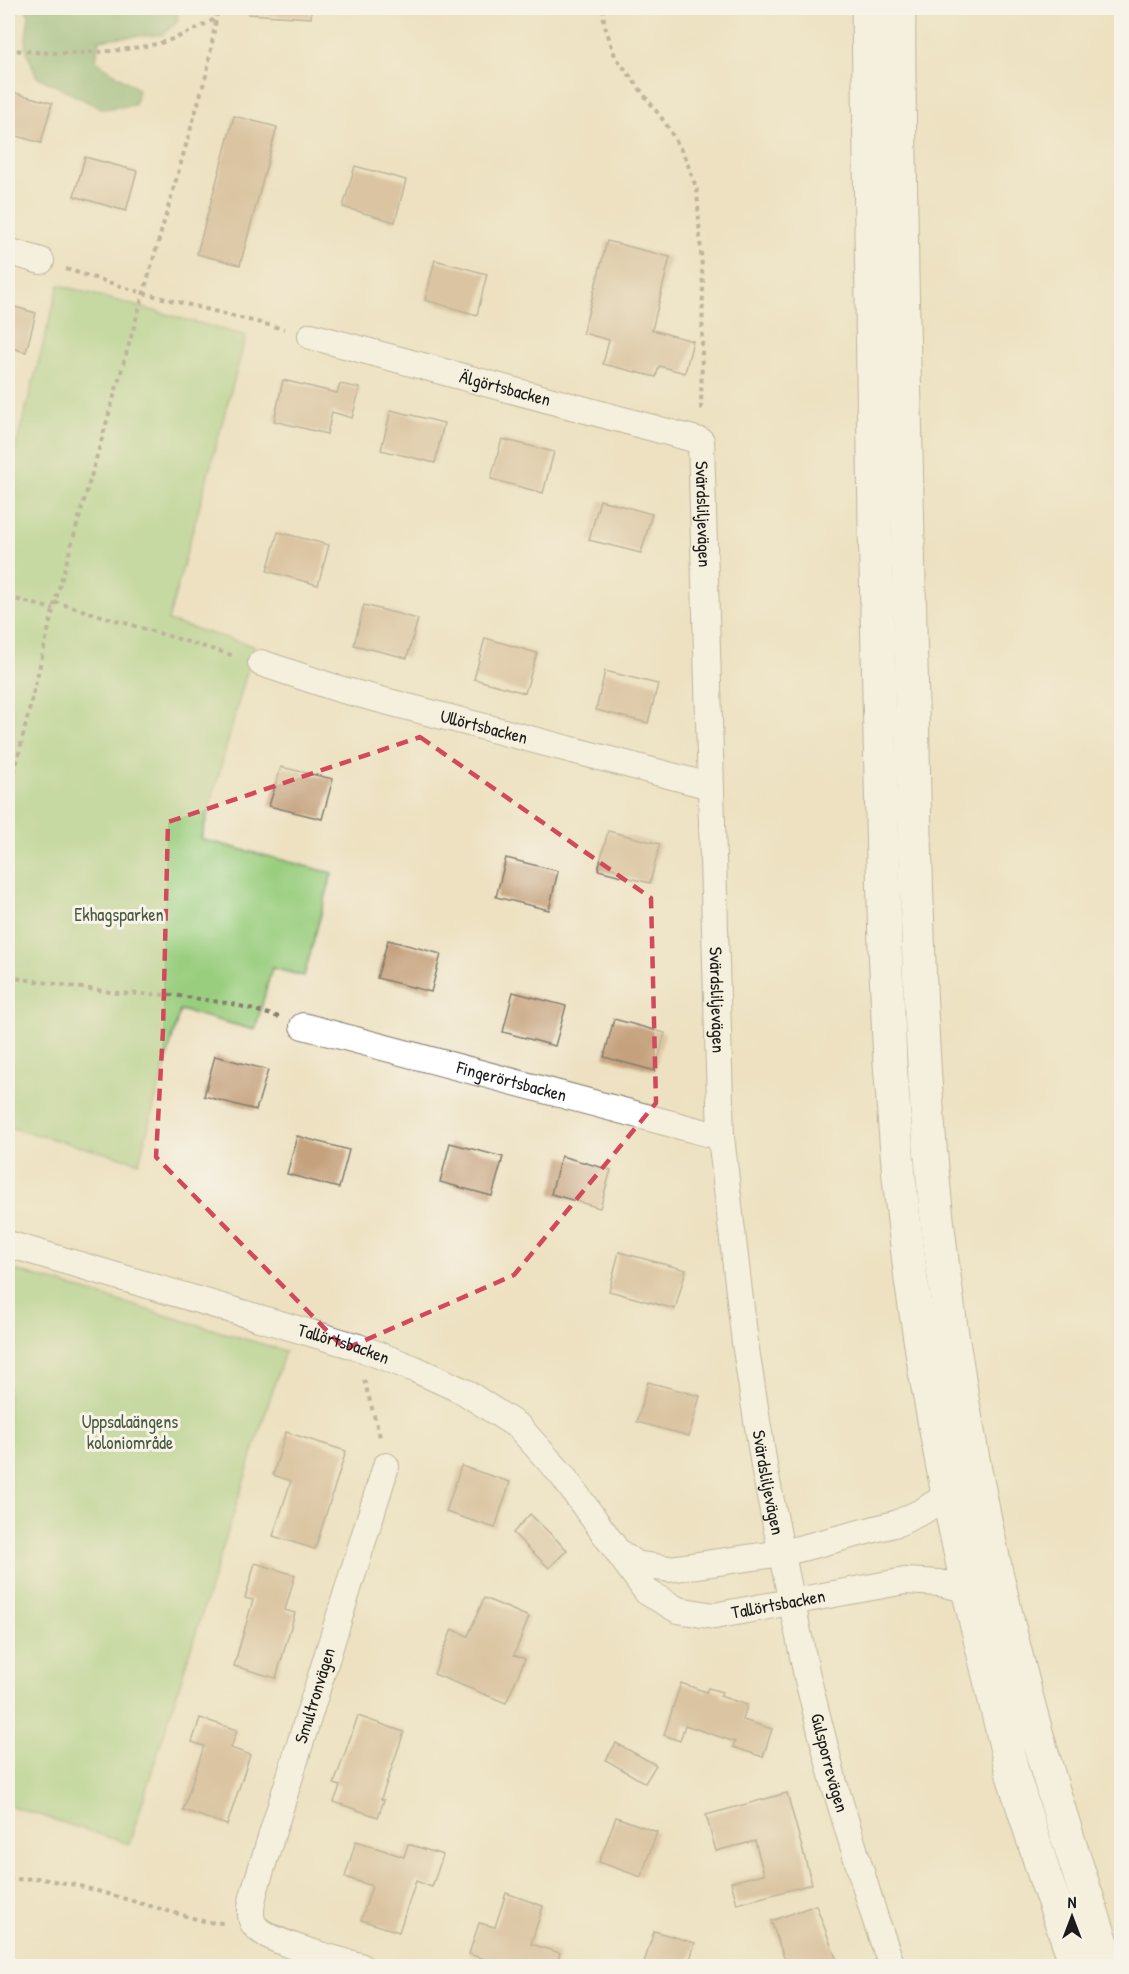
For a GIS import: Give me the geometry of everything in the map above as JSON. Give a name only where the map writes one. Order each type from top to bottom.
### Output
[{"type":"highway","points":[[868,8],[875,524],[885,947],[890,1063],[899,1178],[925,1371],[968,1589],[1013,1775],[1046,1880],[1077,1966]]},
{"type":"highway","points":[[899,8],[907,513],[919,985],[932,1171],[942,1263],[962,1392],[1002,1600],[1041,1749],[1071,1851],[1110,1966]]},
{"type":"street","points":[[8,251],[41,261]]},
{"type":"street","name":"Älgörtsbacken","points":[[311,336],[701,441]]},
{"type":"street","name":"Svärdsliljevägen","points":[[701,441],[721,1137],[745,1343],[765,1472],[783,1553]]},
{"type":"street","name":"Ullörtsbacken","points":[[261,663],[339,689],[710,786]]},
{"type":"street","name":"Fingerörtsbacken","points":[[303,1026],[721,1137]]},
{"type":"street","name":"Tallörtsbacken","points":[[8,1244],[358,1347],[415,1369],[465,1392],[519,1427],[562,1475],[647,1593],[678,1610],[714,1616],[905,1581],[939,1583],[968,1589]]},
{"type":"street","name":"Smultronvägen","points":[[254,1924],[251,1917],[256,1886],[386,1466]]},
{"type":"street","name":"Tallörtsbacken","points":[[614,1549],[635,1564],[669,1569],[783,1553],[898,1523],[948,1495]]},
{"type":"street","name":"Gulsporrevägen","points":[[783,1553],[807,1676],[834,1783],[892,1966]]},
{"type":"street","points":[[254,1924],[263,1933],[277,1940],[360,1966]]},
{"type":"path","points":[[8,799],[53,609],[207,72],[218,8]]},
{"type":"path","points":[[603,8],[604,23],[615,56],[666,124],[685,157],[697,190],[702,285],[701,441]]},
{"type":"path","points":[[8,49],[39,54],[113,50],[161,42],[216,19]]},
{"type":"path","points":[[41,261],[143,292],[311,336]]},
{"type":"path","points":[[8,597],[53,609]]},
{"type":"path","points":[[55,602],[261,663]]},
{"type":"path","points":[[8,977],[117,993],[173,995],[233,1004],[260,1011]]},
{"type":"path","points":[[358,1347],[386,1466]]},
{"type":"path","points":[[8,1880],[37,1878],[76,1885],[207,1922],[254,1924]]},
{"type":"highlighted area","points":[[420,737],[651,898],[656,1103],[514,1275],[345,1349],[156,1157],[163,1030],[168,822]]},
{"type":"green space","points":[[25,8],[179,8],[177,22],[162,35],[99,40],[96,61],[138,89],[135,105],[102,109],[36,76],[25,46],[29,15]]},
{"type":"green space","name":"Ekhagsparken","points":[[59,285],[246,336],[168,621],[254,646],[201,839],[332,873],[304,976],[272,968],[255,1030],[180,1010],[139,1162],[8,1127],[8,476]]},
{"type":"green space","name":"Uppsalaängens koloniområde","points":[[8,1268],[285,1351],[129,1844],[8,1805]]},
{"type":"building","points":[[249,8],[311,8],[311,18],[248,14]]},
{"type":"building","points":[[8,91],[52,103],[41,143],[10,134],[8,143]]},
{"type":"building","points":[[234,116],[277,127],[240,265],[197,254]]},
{"type":"building","points":[[85,157],[137,171],[126,211],[74,196]]},
{"type":"building","points":[[355,166],[406,180],[395,222],[343,207]]},
{"type":"building","points":[[607,241],[670,257],[652,330],[693,341],[685,373],[659,366],[656,377],[603,364],[609,340],[583,333]]},
{"type":"building","points":[[435,260],[487,274],[477,315],[425,300]]},
{"type":"building","points":[[8,305],[36,313],[26,352],[8,347]]},
{"type":"building","points":[[283,380],[337,393],[340,384],[360,388],[352,418],[332,412],[327,434],[274,421]]},
{"type":"building","points":[[391,410],[444,423],[435,463],[381,450]]},
{"type":"building","points":[[502,439],[554,452],[543,493],[491,479]]},
{"type":"building","points":[[600,500],[652,514],[641,553],[589,540]]},
{"type":"building","points":[[278,532],[329,545],[318,585],[267,571]]},
{"type":"building","points":[[364,605],[418,619],[407,658],[354,645]]},
{"type":"building","points":[[485,638],[537,653],[525,693],[474,679]]},
{"type":"building","points":[[605,671],[658,684],[648,723],[596,710]]},
{"type":"building","points":[[281,767],[333,779],[322,819],[269,806]]},
{"type":"building","points":[[608,831],[660,844],[650,883],[598,870]]},
{"type":"building","points":[[506,858],[558,871],[549,910],[496,897]]},
{"type":"building","points":[[388,940],[441,954],[431,992],[377,978]]},
{"type":"building","points":[[513,992],[566,1006],[555,1046],[503,1032]]},
{"type":"building","points":[[614,1019],[665,1033],[655,1071],[604,1057]]},
{"type":"building","points":[[215,1056],[268,1070],[256,1110],[204,1096]]},
{"type":"building","points":[[297,1136],[349,1150],[339,1188],[287,1174]]},
{"type":"building","points":[[450,1143],[503,1157],[492,1196],[440,1182]]},
{"type":"building","points":[[561,1156],[611,1170],[600,1208],[551,1194]]},
{"type":"building","points":[[619,1252],[686,1270],[675,1309],[609,1291]]},
{"type":"building","points":[[648,1382],[700,1396],[689,1436],[637,1422]]},
{"type":"building","points":[[286,1432],[346,1451],[315,1549],[273,1536],[291,1481],[273,1475]]},
{"type":"building","points":[[461,1466],[510,1482],[495,1528],[446,1512]]},
{"type":"building","points":[[530,1514],[567,1550],[549,1568],[513,1533]]},
{"type":"building","points":[[255,1563],[295,1575],[285,1610],[295,1613],[276,1678],[234,1666],[253,1600],[245,1598]]},
{"type":"building","points":[[484,1598],[529,1617],[514,1655],[525,1659],[506,1703],[434,1674],[452,1629],[468,1636]]},
{"type":"building","points":[[681,1683],[706,1692],[708,1688],[722,1692],[720,1696],[747,1705],[743,1720],[772,1729],[763,1757],[733,1747],[735,1742],[685,1725],[680,1741],[664,1735]]},
{"type":"building","points":[[358,1716],[404,1732],[381,1799],[384,1800],[378,1817],[334,1802],[340,1786],[334,1784]]},
{"type":"building","points":[[200,1718],[237,1730],[231,1748],[250,1755],[227,1825],[183,1810],[204,1746],[192,1742]]},
{"type":"building","points":[[616,1743],[656,1765],[645,1783],[606,1760]]},
{"type":"building","points":[[787,1793],[812,1884],[737,1904],[731,1882],[764,1874],[755,1841],[716,1851],[706,1815]]},
{"type":"building","points":[[616,1817],[657,1832],[641,1877],[599,1862]]},
{"type":"building","points":[[356,1841],[404,1857],[408,1844],[443,1855],[432,1887],[416,1881],[399,1932],[361,1920],[372,1886],[345,1877]]},
{"type":"building","points":[[506,1893],[543,1906],[531,1944],[560,1953],[556,1966],[507,1966],[469,1954],[479,1923],[495,1927]]},
{"type":"building","points":[[816,1905],[839,1966],[787,1966],[771,1921]]},
{"type":"building","points":[[654,1931],[695,1943],[688,1966],[643,1966]]}]
